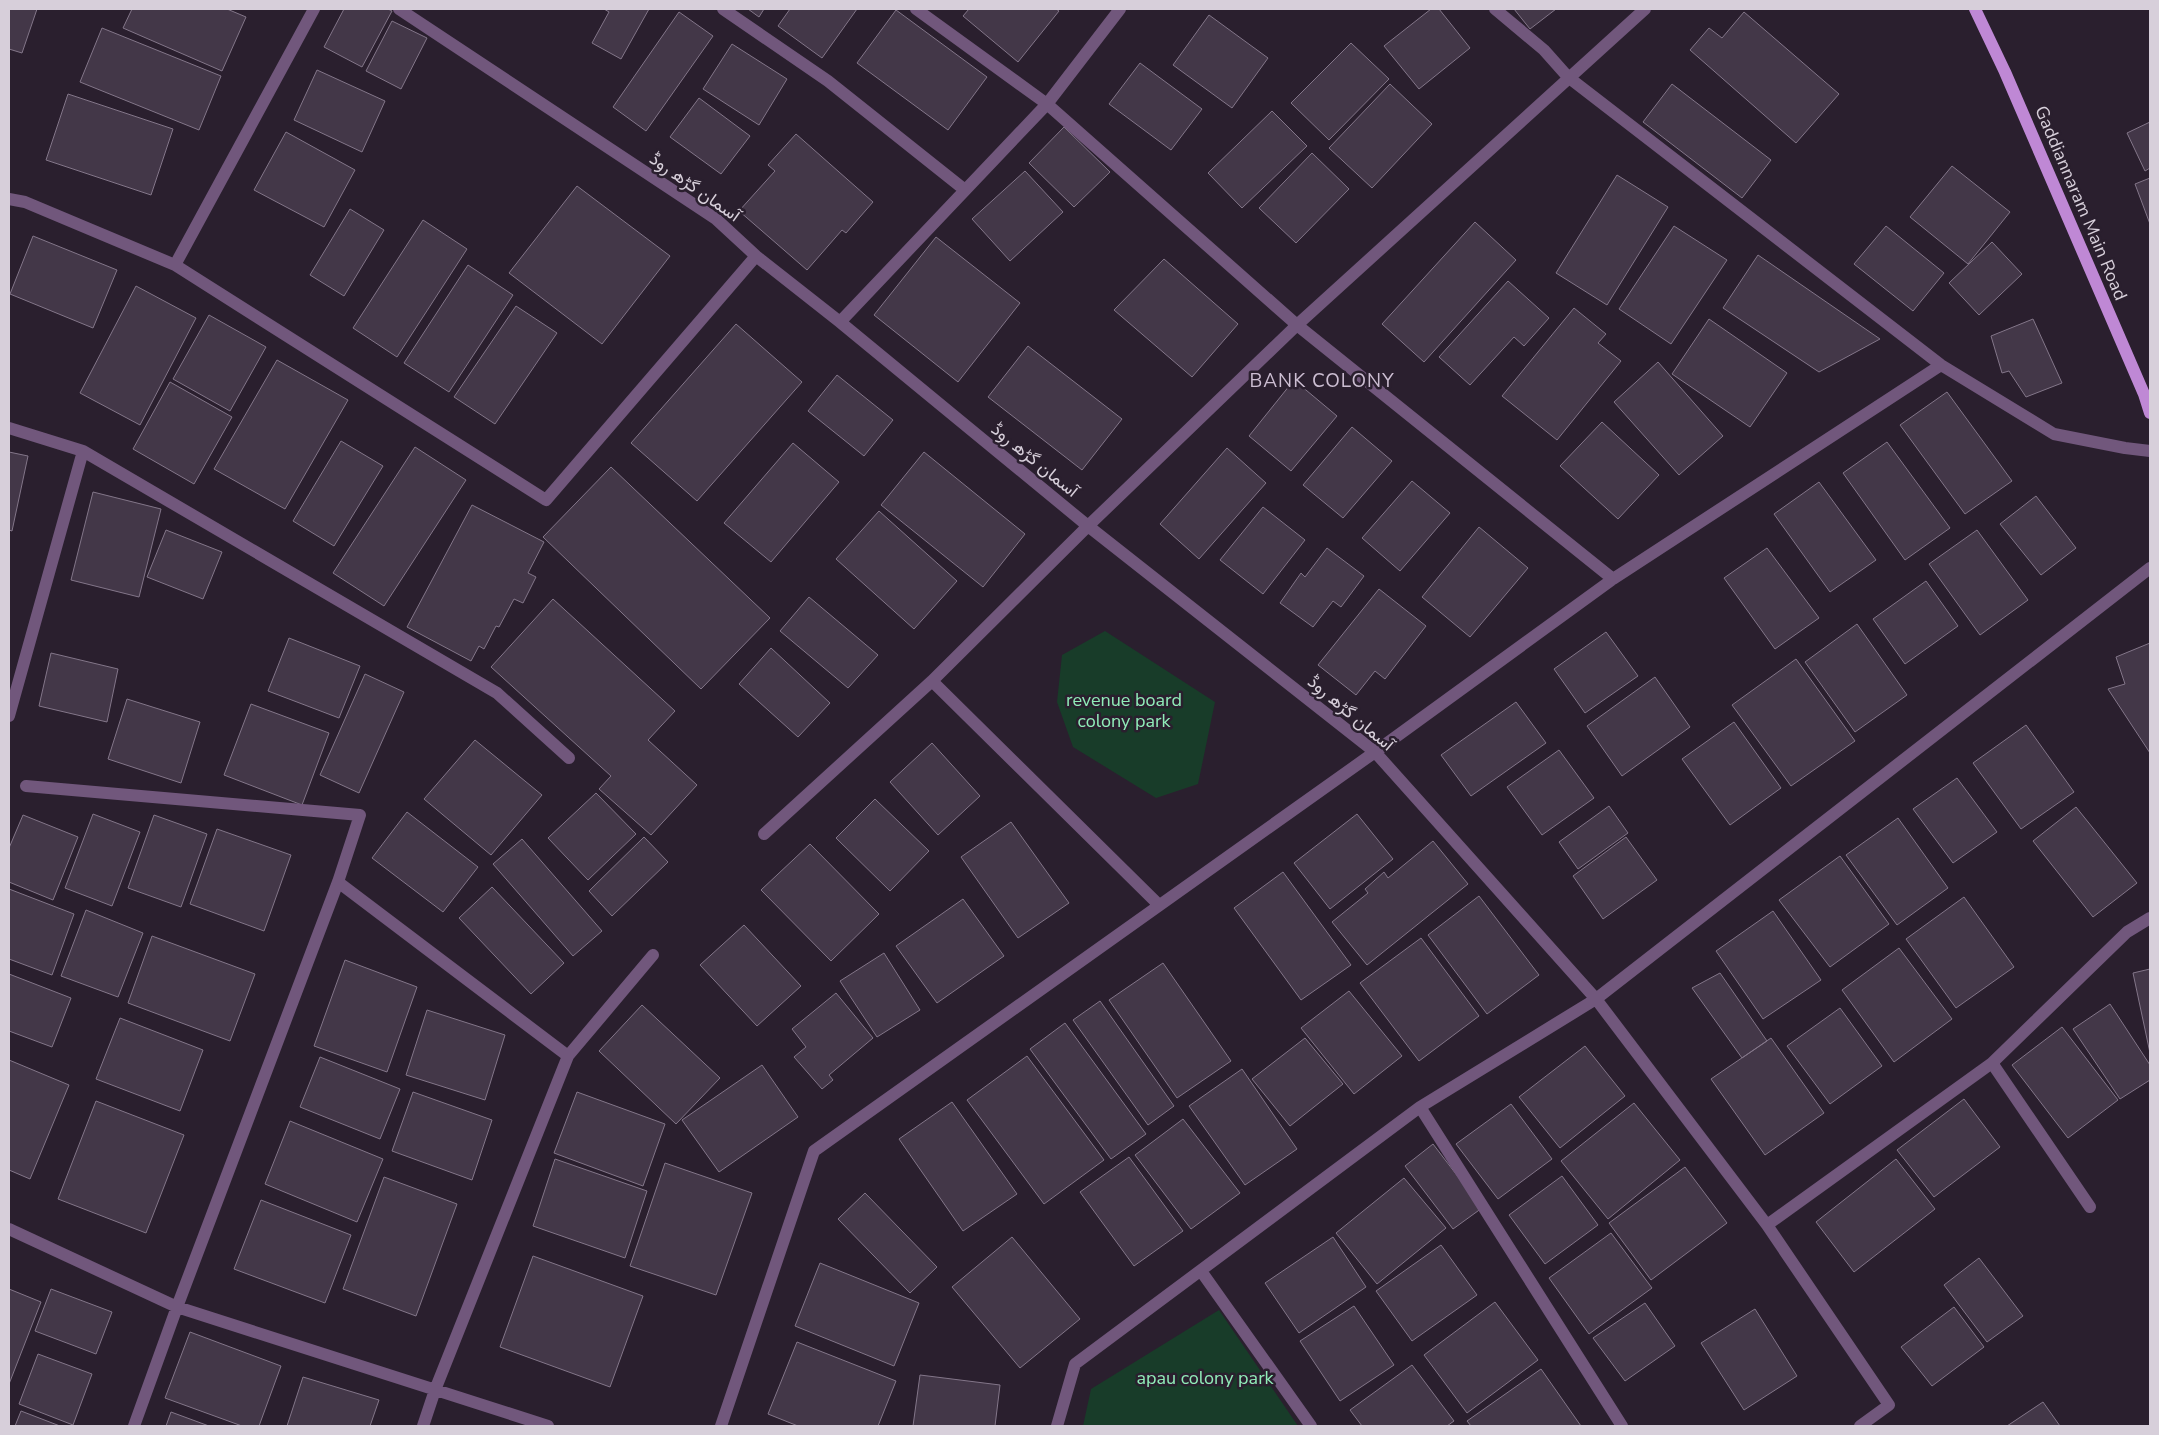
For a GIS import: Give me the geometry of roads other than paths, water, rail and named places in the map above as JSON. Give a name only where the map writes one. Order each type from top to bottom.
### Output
[{"type":"main road","name":"Gaddiannaram Main Road","points":[[1976,9],[2147,393],[2150,413]]},
{"type":"street","points":[[175,265],[314,9]]},
{"type":"street","name":"آسمان گڑھ روڈ","points":[[399,9],[716,219],[756,256],[840,322],[1088,526],[1375,752],[1596,999],[1767,1225],[1889,1405],[1860,1426]]},
{"type":"street","points":[[723,9],[828,81],[966,190]]},
{"type":"street","points":[[916,9],[1047,104],[1297,325],[1613,579]]},
{"type":"street","points":[[840,322],[1047,104],[1120,9]]},
{"type":"street","points":[[1494,9],[1544,50],[1568,77],[1941,365],[2054,434],[2150,451]]},
{"type":"street","points":[[764,834],[932,681],[1088,526],[1297,325],[1645,9]]},
{"type":"street","points":[[9,199],[24,202],[175,265],[546,500],[756,256]]},
{"type":"street","points":[[721,1426],[814,1151],[1375,752],[1613,579],[1941,365]]},
{"type":"street","points":[[9,428],[83,451],[497,692],[569,758]]},
{"type":"street","points":[[9,716],[83,451]]},
{"type":"street","points":[[1058,1426],[1075,1364],[1420,1107],[1596,999],[2150,568]]},
{"type":"street","points":[[932,681],[1159,905]]},
{"type":"street","points":[[26,786],[360,815],[338,882],[177,1307],[134,1426]]},
{"type":"street","points":[[338,882],[568,1056]]},
{"type":"street","points":[[1767,1225],[1992,1063],[2127,932],[2150,918]]},
{"type":"street","points":[[423,1426],[435,1390],[568,1056],[653,955]]},
{"type":"street","points":[[1992,1063],[2090,1207]]},
{"type":"street","points":[[1420,1107],[1622,1426]]},
{"type":"street","points":[[9,1229],[177,1307],[548,1426]]},
{"type":"street","points":[[1201,1271],[1311,1426]]},
{"type":"district","name":"BANK COLONY","points":[[1322,380]]},
{"type":"park label","name":"revenue board colony park","points":[[1124,710]]},
{"type":"park label","name":"apau colony park","points":[[1205,1378]]}]
